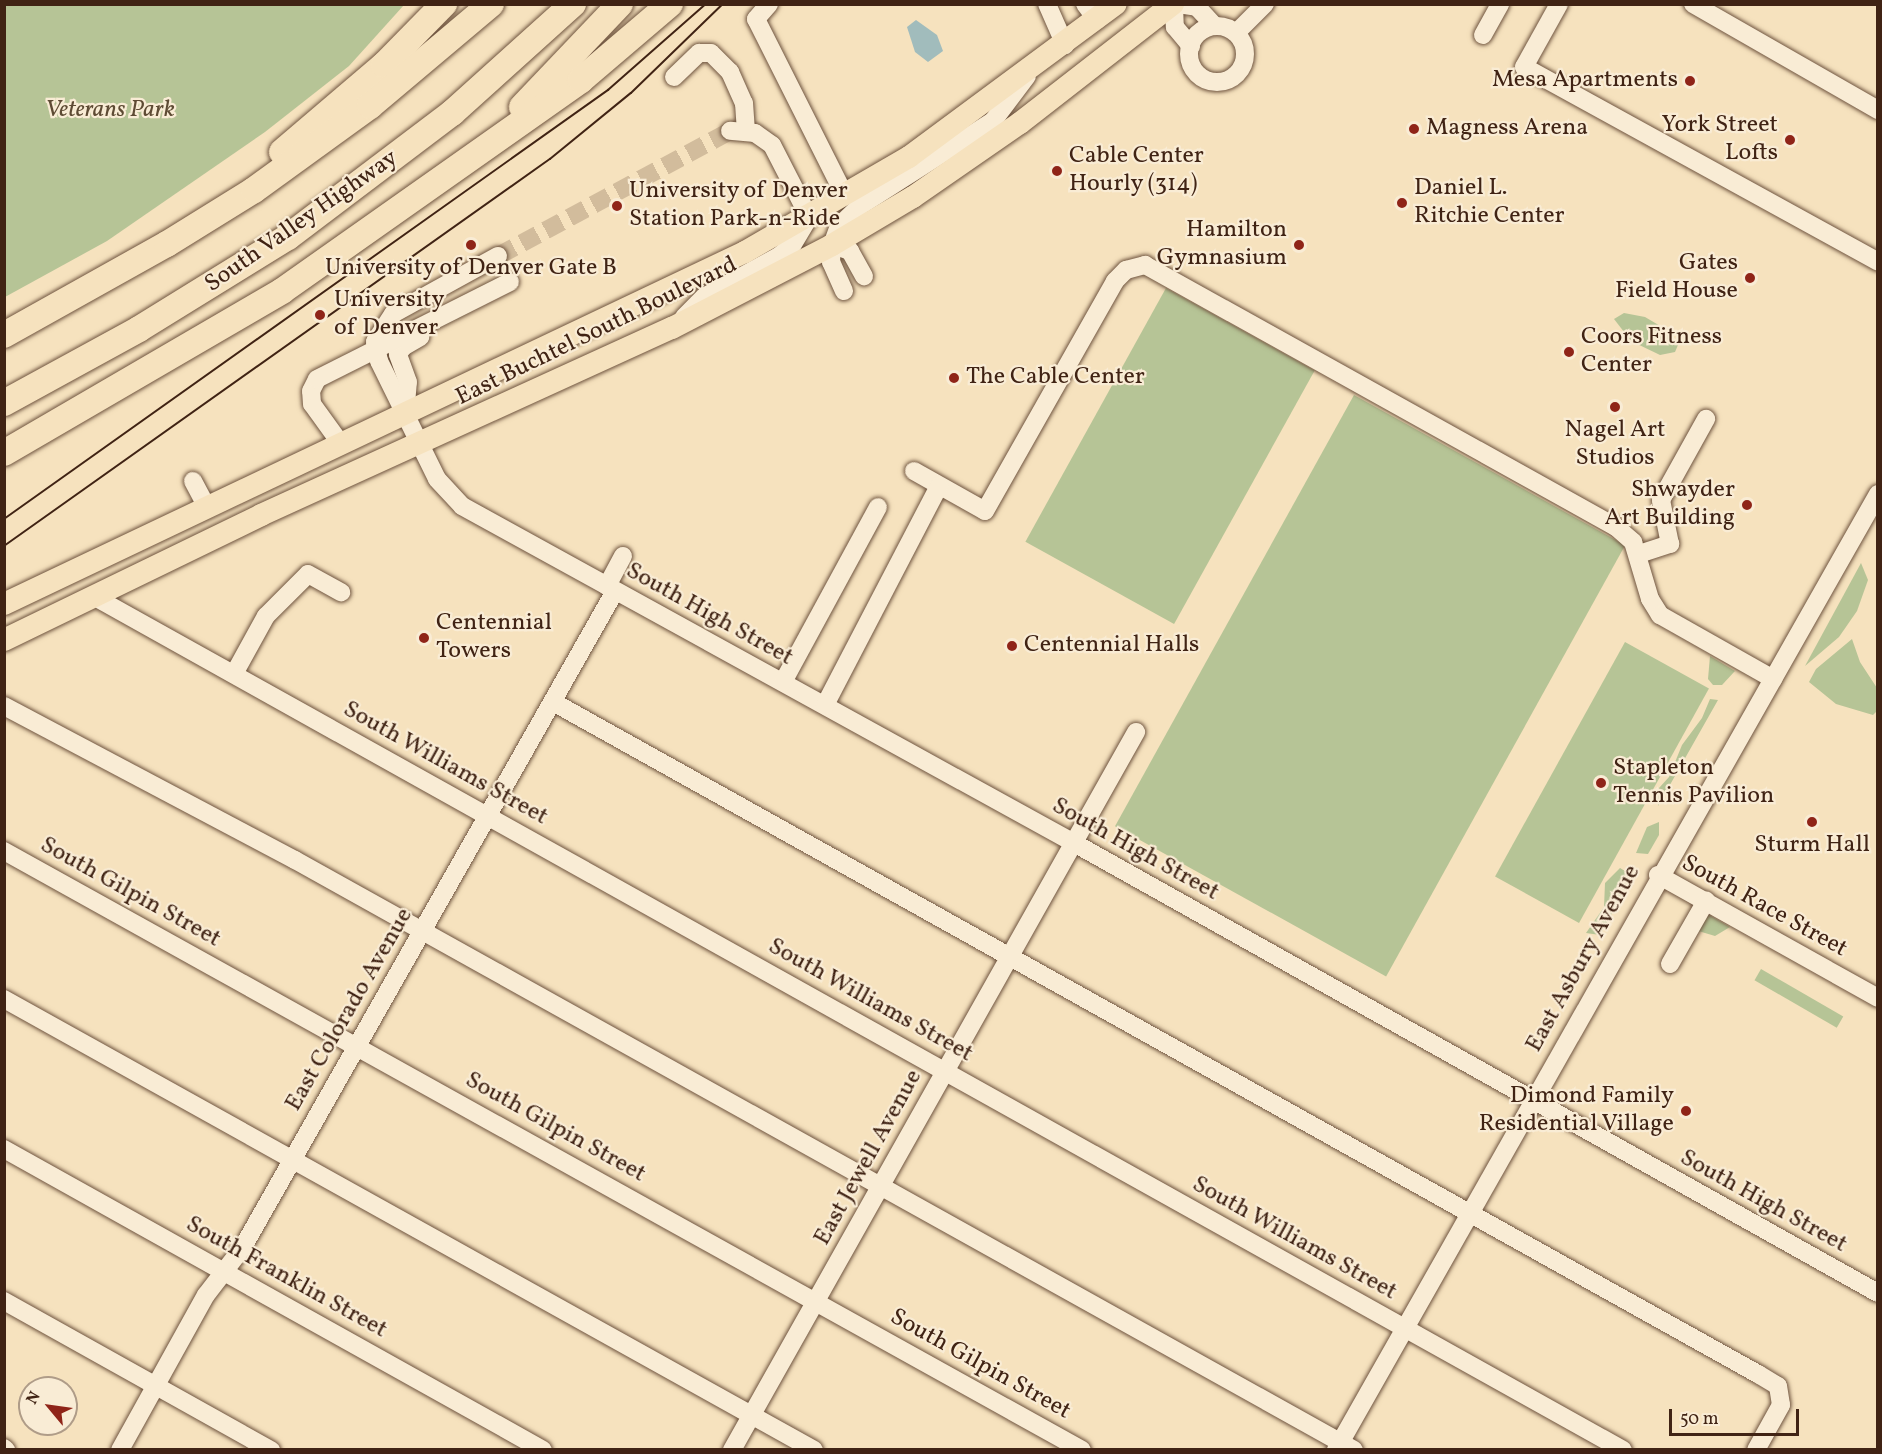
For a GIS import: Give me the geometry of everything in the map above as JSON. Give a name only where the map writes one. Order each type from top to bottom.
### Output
[{"type":"highway","points":[[139,261],[310,129],[384,65],[444,4]]},
{"type":"highway","points":[[4,335],[139,261],[222,211],[313,149],[418,69],[491,4]]},
{"type":"highway","name":"South Valley Highway","points":[[4,403],[139,329],[288,237],[444,119],[573,4]]},
{"type":"highway","points":[[387,218],[518,110],[620,4]]},
{"type":"highway","points":[[4,453],[236,320],[387,218],[581,80],[670,4]]},
{"type":"main road","name":"East Buchtel South Boulevard","points":[[4,603],[678,286],[809,217],[958,124],[1065,45],[1091,12],[1116,4]]},
{"type":"main road","name":"East Buchtel South Boulevard","points":[[4,640],[261,515],[420,446],[672,328],[832,245],[914,196],[1011,130],[1175,4]]},
{"type":"street","points":[[770,4],[756,19],[846,196]]},
{"type":"street","points":[[1047,4],[1065,45]]},
{"type":"street","points":[[1191,46],[1175,27],[1175,4],[1197,7],[1215,26],[1236,33],[1244,45],[1244,64],[1239,72],[1223,82],[1204,79],[1196,73],[1189,57],[1191,46],[1198,34],[1215,26]]},
{"type":"street","points":[[1236,33],[1265,4]]},
{"type":"street","points":[[1483,35],[1500,4]]},
{"type":"street","points":[[1559,4],[1524,67],[1878,262]]},
{"type":"street","points":[[1694,4],[1878,110]]},
{"type":"street","points":[[672,328],[704,297],[779,256],[793,244],[809,217],[772,145],[738,130],[744,103],[730,72],[711,53],[699,53],[674,77]]},
{"type":"street","points":[[844,291],[831,262],[832,245],[839,226],[860,206],[993,121],[1030,72]]},
{"type":"street","points":[[832,245],[850,251],[864,276]]},
{"type":"street","points":[[375,349],[378,332],[393,314],[498,256]]},
{"type":"street","points":[[914,471],[985,511],[1115,281],[1126,270],[1145,266],[1608,522],[1626,534],[1639,554],[1650,599],[1660,615],[1773,679]]},
{"type":"street","points":[[341,444],[315,410],[311,391],[323,375],[512,286],[403,346],[398,358],[408,382],[405,415]]},
{"type":"street","name":"South High Street","points":[[375,349],[420,446],[444,490],[462,506],[1074,843],[1531,1101],[1878,1293]]},
{"type":"street","points":[[1639,554],[1670,544],[1661,500],[1706,419]]},
{"type":"street","points":[[193,481],[207,507]]},
{"type":"street","points":[[825,705],[939,486]]},
{"type":"street","name":"East Asbury Avenue","points":[[1344,1447],[1404,1329],[1531,1101],[1658,875],[1878,494]]},
{"type":"street","points":[[783,682],[878,507]]},
{"type":"street","name":"East Colorado Avenue","points":[[120,1449],[206,1296],[243,1247],[553,702],[611,589],[623,556]]},
{"type":"street","points":[[234,674],[266,616],[308,574],[341,592]]},
{"type":"street","name":"South Williams Street","points":[[93,596],[945,1070],[1404,1329],[1623,1449]]},
{"type":"street","points":[[553,702],[1778,1386],[1781,1405],[1756,1449]]},
{"type":"street","points":[[4,706],[422,931],[1344,1447]]},
{"type":"street","name":"East Jewell Avenue","points":[[732,1449],[817,1302],[1136,732]]},
{"type":"street","name":"South Gilpin Street","points":[[4,851],[1082,1449]]},
{"type":"street","name":"South Race Street","points":[[1658,875],[1878,998]]},
{"type":"street","points":[[1670,964],[1706,901]]},
{"type":"street","points":[[4,999],[814,1449]]},
{"type":"street","name":"South Franklin Street","points":[[4,1149],[543,1449]]},
{"type":"street","points":[[4,1301],[271,1449]]},
{"type":"green space","name":"Veterans Park","points":[[4,5],[404,5],[349,66],[265,132],[107,241],[5,297]]},
{"type":"green space","points":[[1166,288],[1315,370],[1174,624],[1025,542]]},
{"type":"green space","points":[[1624,313],[1645,317],[1662,327],[1678,345],[1675,352],[1660,355],[1631,341],[1614,319]]},
{"type":"green space","points":[[1354,395],[1625,545],[1386,976],[1115,826]]},
{"type":"green space","points":[[1861,563],[1868,580],[1857,611],[1839,637],[1805,666]]},
{"type":"green space","points":[[1852,639],[1860,662],[1877,688],[1877,711],[1873,715],[1836,704],[1809,682],[1816,669]]},
{"type":"green space","name":"Stapleton Tennis Pavilion","points":[[1625,642],[1709,689],[1579,923],[1495,876]]},
{"type":"green space","points":[[1710,656],[1735,671],[1722,685],[1713,685],[1708,679]]},
{"type":"green space","points":[[1710,699],[1718,700],[1658,806],[1659,788],[1669,777],[1682,745],[1702,718]]},
{"type":"green space","points":[[1659,822],[1659,835],[1648,854],[1636,853],[1647,827]]},
{"type":"green space","points":[[1620,868],[1633,876],[1600,935],[1586,933],[1604,907],[1605,883]]},
{"type":"green space","points":[[1708,915],[1730,927],[1715,936],[1695,930]]},
{"type":"green space","points":[[1761,969],[1843,1016],[1837,1028],[1754,980]]},
{"type":"water","points":[[916,20],[937,35],[943,51],[928,62],[915,52],[907,27]]},
{"type":"tunnel","points":[[498,256],[730,131]]},
{"type":"tram line","points":[[4,519],[608,90],[706,4]]},
{"type":"tram line","points":[[4,546],[550,159],[631,93],[723,4]]},
{"type":"place","name":"Mesa Apartments","points":[[1690,81]]},
{"type":"place","name":"Magness Arena","points":[[1414,129]]},
{"type":"place","name":"York Street Lofts","points":[[1790,140]]},
{"type":"place","name":"Cable Center Hourly (314)","points":[[1057,171]]},
{"type":"place","name":"Daniel L. Ritchie Center","points":[[1402,203]]},
{"type":"place","name":"University of Denver Station Park-n-Ride","points":[[617,206]]},
{"type":"place","name":"University of Denver Gate B","points":[[471,245]]},
{"type":"place","name":"Hamilton Gymnasium","points":[[1299,245]]},
{"type":"place","name":"Gates Field House","points":[[1750,278]]},
{"type":"place","name":"University of Denver","points":[[320,315]]},
{"type":"place","name":"Coors Fitness Center","points":[[1569,352]]},
{"type":"place","name":"The Cable Center","points":[[954,378]]},
{"type":"place","name":"Nagel Art Studios","points":[[1615,407]]},
{"type":"place","name":"Shwayder Art Building","points":[[1747,505]]},
{"type":"place","name":"Centennial Towers","points":[[424,638]]},
{"type":"place","name":"Centennial Halls","points":[[1012,646]]},
{"type":"place","name":"Stapleton Tennis Pavilion","points":[[1601,783]]},
{"type":"place","name":"Sturm Hall","points":[[1812,822]]},
{"type":"place","name":"Dimond Family Residential Village","points":[[1686,1111]]}]
